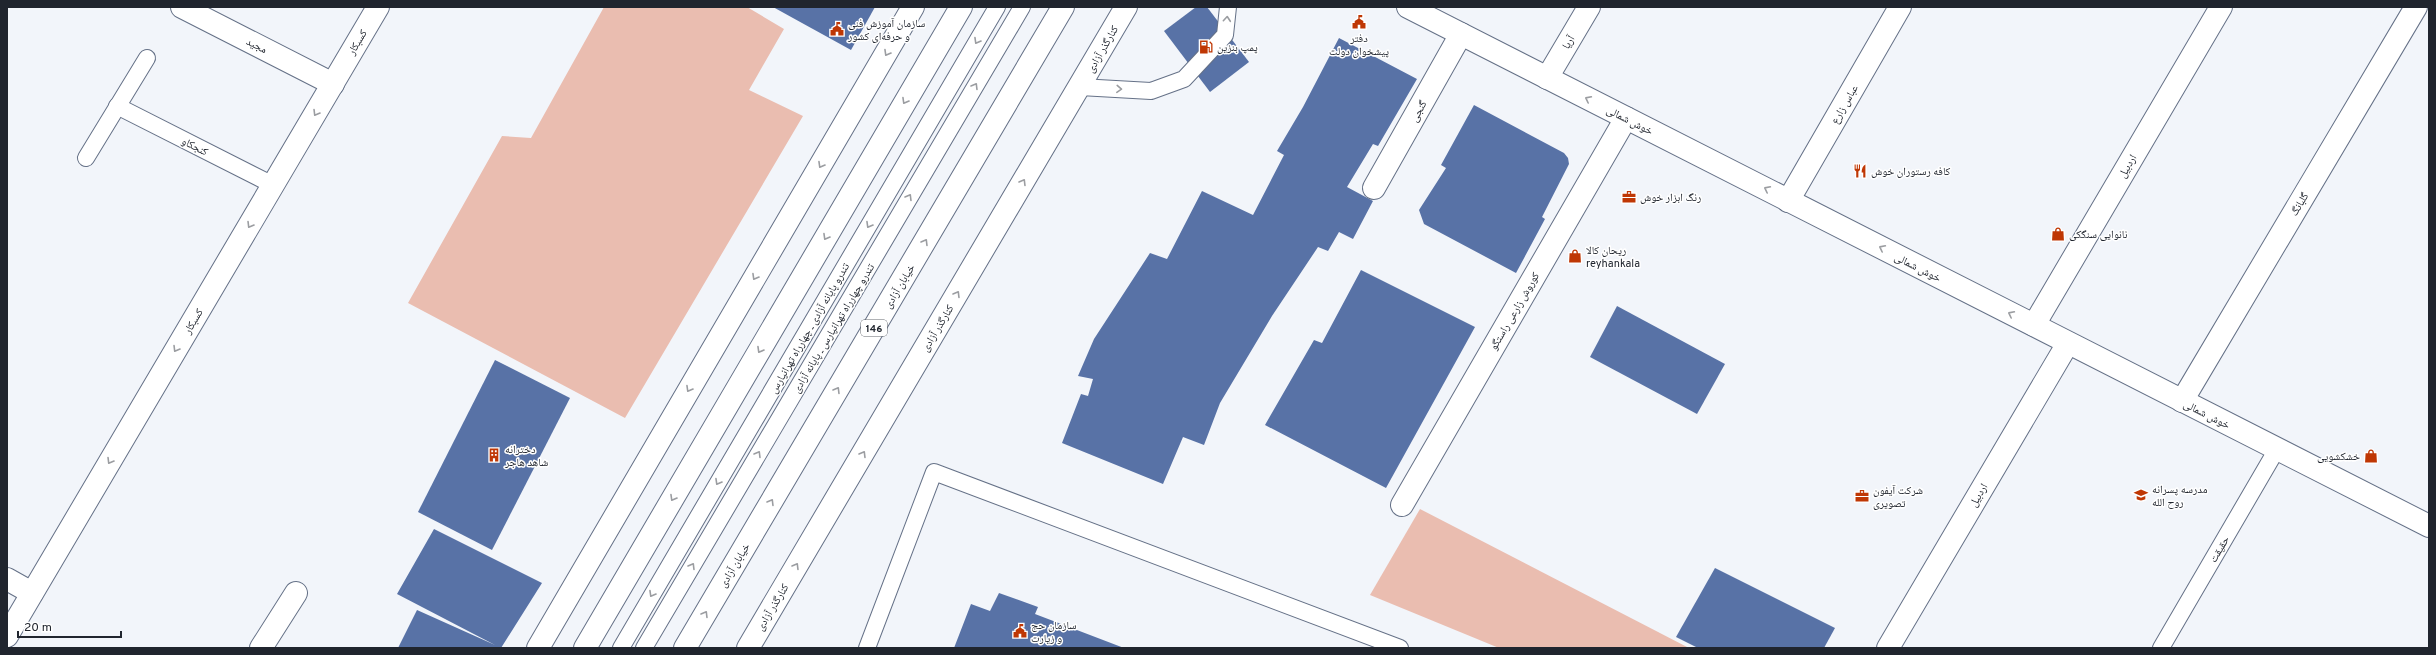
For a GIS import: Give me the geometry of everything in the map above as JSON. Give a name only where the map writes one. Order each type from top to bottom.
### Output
[{"type":"main road","name":"مجید","points":[[182,7],[333,84]]},
{"type":"main road","name":"کسبکار","points":[[7,636],[378,7]]},
{"type":"main road","points":[[538,648],[913,7]]},
{"type":"main road","points":[[585,648],[960,7]]},
{"type":"main road","name":"خیابان آزادی","points":[[685,648],[1064,7]]},
{"type":"main road","name":"کنارگذر آزادی","points":[[748,648],[1126,7]]},
{"type":"main road","name":"آریا","points":[[1547,78],[1589,7]]},
{"type":"main road","name":"عباس زارع","points":[[1788,200],[1900,7]]},
{"type":"main road","name":"اردبیل","points":[[2040,328],[2221,7]]},
{"type":"main road","name":"گلبانگ","points":[[2182,401],[2416,7]]},
{"type":"main road","name":"خوش شمالی","points":[[1413,8],[1547,78],[2429,526]]},
{"type":"main road","name":"گنجی","points":[[1374,188],[1461,34]]},
{"type":"main road","name":"کوروش زارعی راستگو","points":[[1402,505],[1626,118]]},
{"type":"main road","name":"اردبیل","points":[[1888,648],[2068,343]]},
{"type":"main road","points":[[7,579],[32,593]]},
{"type":"main road","points":[[261,648],[296,593]]},
{"type":"lane","name":"تندرو پایانه آزادی ـ چهارراه تهرانپارس","points":[[621,648],[997,7]]},
{"type":"lane","name":"تندرو چهارراه تهرانپارس ـ پایانه آزادی","points":[[644,648],[1022,7]]},
{"type":"lane","points":[[1080,87],[1151,91],[1184,79],[1225,35],[1228,7]]},
{"type":"lane","points":[[86,158],[147,58]]},
{"type":"lane","name":"کنجکاو","points":[[117,106],[273,185]]},
{"type":"lane","name":"حقیقت","points":[[2161,648],[2277,449]]},
{"type":"lane","points":[[867,648],[934,472],[1400,648]]},
{"type":"shaded area","points":[[604,7],[747,7],[784,29],[749,90],[803,116],[625,418],[408,303],[502,136],[531,138]]},
{"type":"shaded area","points":[[1420,509],[1689,648],[1499,648],[1370,595]]},
{"type":"building","name":"سازمان آموزش فنی و حرفه‌ای کشور","points":[[773,7],[875,7],[851,50]]},
{"type":"building","name":"پمپ بنزین","points":[[1196,7],[1207,7],[1249,62],[1210,92],[1164,31]]},
{"type":"building","points":[[1339,38],[1417,79],[1378,146],[1373,144],[1347,187],[1373,201],[1353,239],[1339,232],[1328,251],[1318,247],[1272,316],[1220,403],[1204,445],[1183,437],[1163,484],[1062,443],[1081,394],[1088,396],[1093,379],[1078,376],[1094,339],[1150,253],[1167,259],[1202,191],[1253,215],[1284,155],[1277,151],[1303,107]]},
{"type":"building","points":[[1474,105],[1564,153],[1568,158],[1569,164],[1542,217],[1545,219],[1516,273],[1424,224],[1419,210],[1446,168],[1441,165]]},
{"type":"building","points":[[1361,270],[1475,327],[1386,488],[1265,425],[1314,340],[1322,343]]},
{"type":"building","points":[[1617,306],[1725,364],[1697,414],[1590,357]]},
{"type":"building","name":"دخترانه شاهد هاجر","points":[[495,360],[570,398],[492,550],[418,512]]},
{"type":"building","points":[[434,529],[542,583],[501,648],[398,648],[417,610],[495,645],[397,594]]},
{"type":"building","points":[[1715,568],[1835,628],[1824,648],[1698,648],[1676,637]]},
{"type":"building","name":"سازمان حج و زیارت","points":[[999,593],[1038,607],[1035,614],[1124,648],[954,648],[971,604],[990,611]]},
{"type":"place","name":"دفتر پیشخوان دولت","points":[[1359,22]]},
{"type":"place","name":"سازمان آموزش فنی و حرفه‌ای کشور","points":[[837,29]]},
{"type":"place","name":"پمپ بنزین","points":[[1206,47]]},
{"type":"place","name":"کافه رستوران خوش","points":[[1860,171]]},
{"type":"place","name":"رنگ ابزار خوش","points":[[1629,197]]},
{"type":"place","name":"نانوایی سنگکی","points":[[2058,234]]},
{"type":"place","name":"ریحان کالا reyhankala","points":[[1575,256]]},
{"type":"place","name":"دخترانه شاهد هاجر","points":[[494,455]]},
{"type":"place","name":"خشکشویی","points":[[2371,456]]},
{"type":"place","name":"مدرسه پسرانه روح الله","points":[[2141,495]]},
{"type":"place","name":"شرکت آیفون تصویری","points":[[1862,496]]},
{"type":"place","name":"سازمان حج و زیارت","points":[[1020,631]]}]
